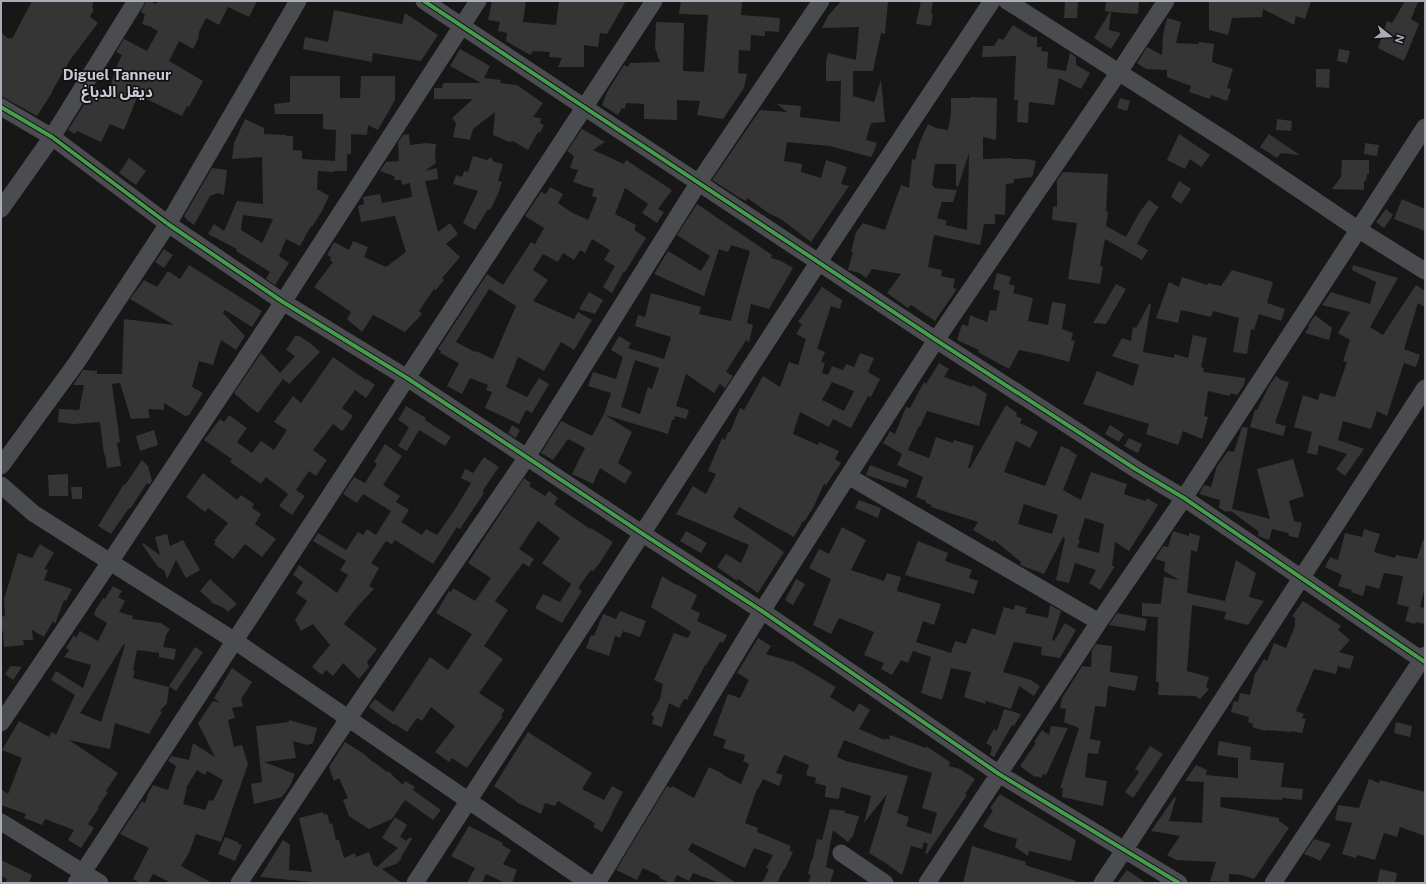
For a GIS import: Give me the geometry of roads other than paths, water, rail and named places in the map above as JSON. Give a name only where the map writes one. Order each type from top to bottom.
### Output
[{"type":"street","points":[[1,209],[52,137],[136,1]]},
{"type":"street","points":[[1,466],[77,362],[168,224],[298,1]]},
{"type":"street","points":[[424,1],[700,182],[818,263],[1137,470],[1184,498],[1424,659],[1273,883]]},
{"type":"street","points":[[1,723],[283,302],[478,1]]},
{"type":"street","points":[[80,877],[654,1]]},
{"type":"street","points":[[240,883],[348,719],[527,458],[700,182],[821,1]]},
{"type":"street","points":[[415,883],[818,263],[992,1]]},
{"type":"street","points":[[1007,1],[1236,147],[1359,230],[1425,271]]},
{"type":"street","points":[[597,883],[762,611],[848,476],[936,340],[1166,1]]},
{"type":"street","points":[[1,107],[52,137],[168,224],[283,302],[407,378],[642,534],[762,611],[999,774],[1179,883]]},
{"type":"street","points":[[927,883],[1099,622],[1184,498],[1425,127]]},
{"type":"street","points":[[1102,883],[1425,388]]},
{"type":"street","points":[[848,476],[1099,622]]},
{"type":"street","points":[[1,485],[33,513],[235,642],[589,883]]},
{"type":"street","points":[[1,822],[80,877],[100,883]]},
{"type":"street","points":[[841,852],[885,883]]},
{"type":"district","name":"Diguel Tanneur ديقل الدباغ","points":[[117,84]]}]
